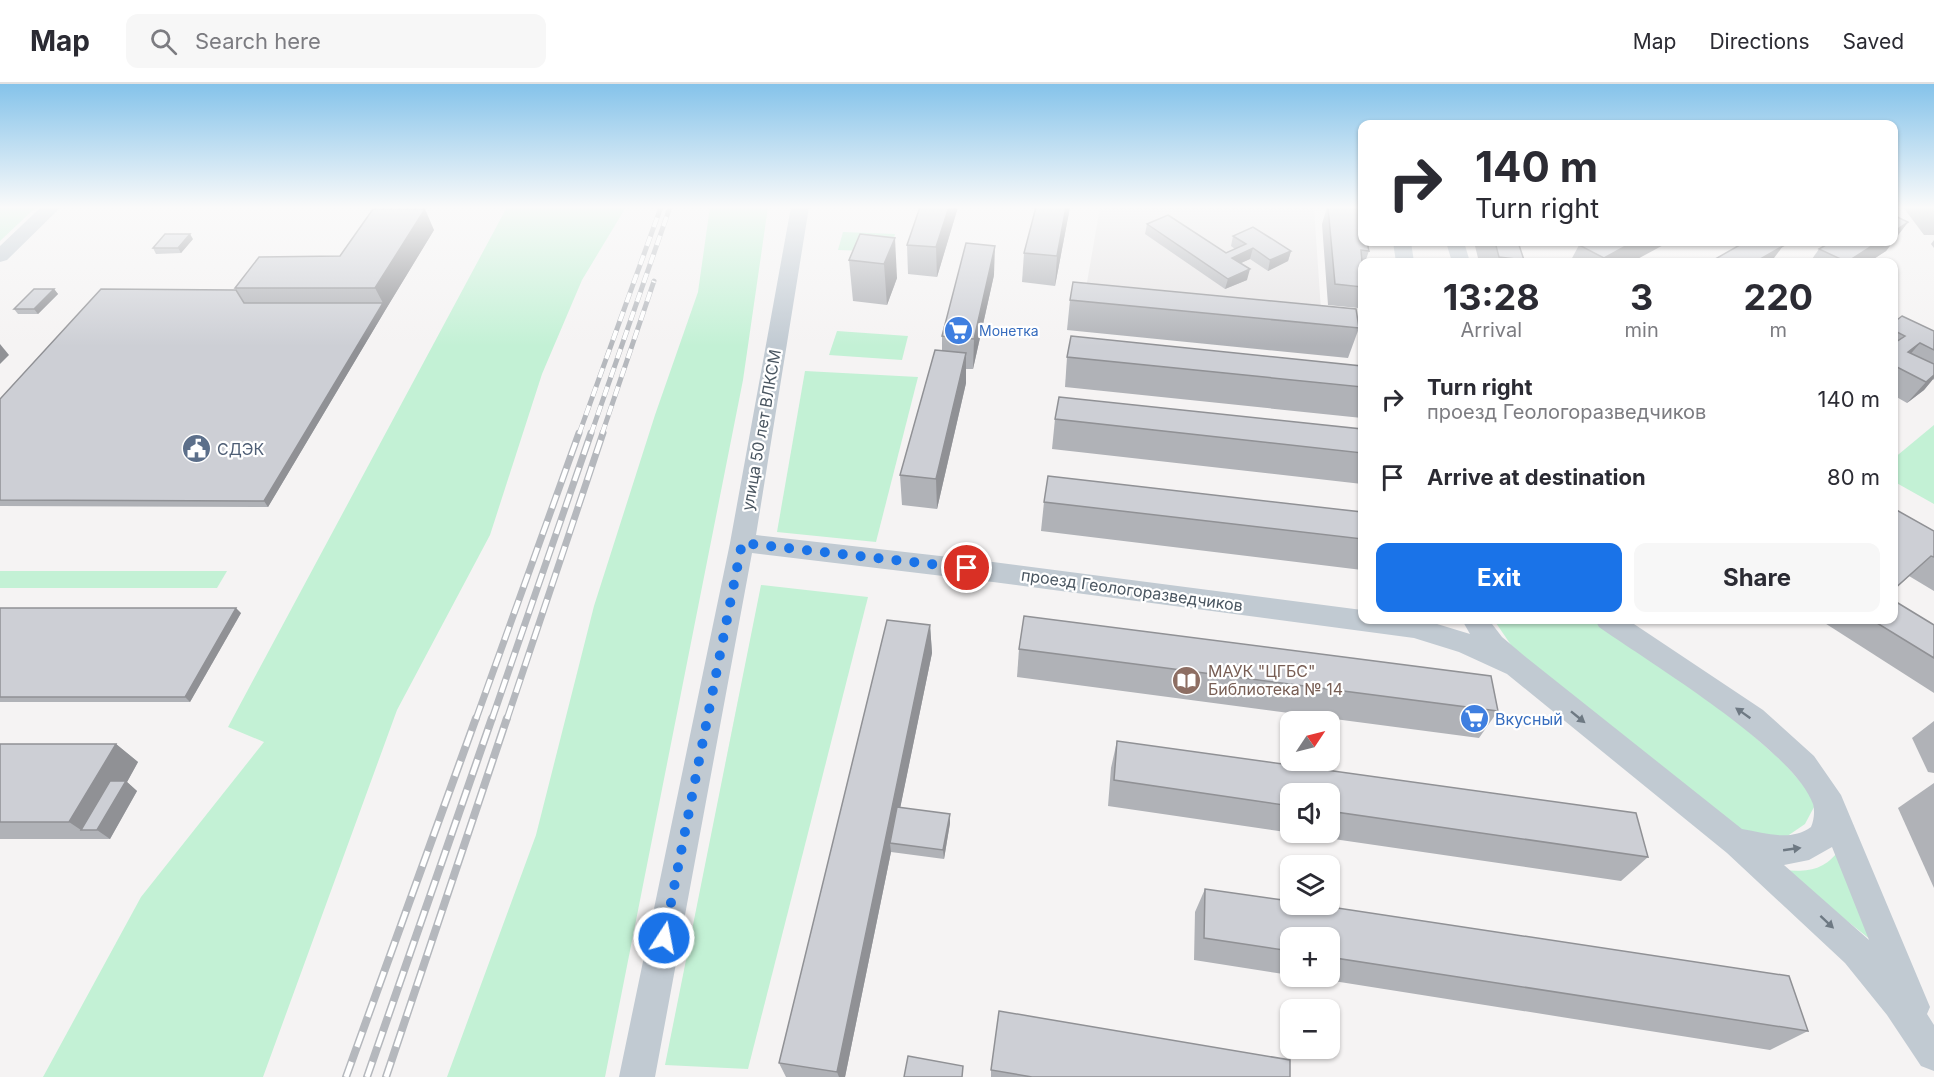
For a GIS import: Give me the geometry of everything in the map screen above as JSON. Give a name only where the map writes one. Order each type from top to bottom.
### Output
[{"type":"street","name":"улица 50 лет ВЛКСМ","points":[[637,1077],[742,543],[792,253]]},
{"type":"street","name":"проезд Геологоразведчиков","points":[[742,543],[993,572],[1358,620]]},
{"type":"street","name":"проезд Геологоразведчиков","points":[[1391,624],[1414,627],[1468,644],[1517,666]]},
{"type":"street","name":"проезд Геологоразведчиков","points":[[1414,627],[1431,624]]},
{"type":"street","points":[[1478,624],[1493,645],[1517,666],[1736,842],[1857,951],[1899,1003],[1933,1056]]},
{"type":"street","points":[[1614,624],[1753,720],[1780,741],[1804,765],[1828,802],[1933,1056]]},
{"type":"street","points":[[1736,842],[1787,851],[1809,846],[1823,836],[1829,820],[1828,802]]},
{"type":"shaded area","points":[[1092,253],[1317,253],[1322,325],[1084,300]]},
{"type":"green space","points":[[482,253],[598,253],[582,280],[542,374],[490,535],[397,710],[263,1077],[43,1077],[141,897],[264,742],[228,727]]},
{"type":"green space","points":[[703,253],[761,253],[743,380],[605,1077],[447,1077],[536,835],[594,606],[655,415],[698,292]]},
{"type":"green space","points":[[837,331],[908,336],[902,360],[829,355]]},
{"type":"green space","points":[[805,371],[918,377],[876,542],[777,532]]},
{"type":"green space","points":[[1934,425],[1934,504],[1898,484],[1898,455]]},
{"type":"green space","points":[[0,571],[227,571],[217,588],[0,588]]},
{"type":"green space","points":[[761,585],[868,597],[748,1069],[665,1065]]},
{"type":"green space","points":[[1497,624],[1600,624],[1731,716],[1784,763],[1811,794],[1814,807],[1805,824],[1783,839],[1740,830],[1513,648]]},
{"type":"green space","points":[[1839,850],[1876,944],[1783,870],[1814,869],[1827,862]]},
{"type":"building","points":[[342,253],[397,253],[375,288],[235,288],[259,257],[340,256]]},
{"type":"building","points":[[852,253],[889,253],[884,264],[849,260]]},
{"type":"building","points":[[963,253],[993,253],[974,339],[942,336]]},
{"type":"building","points":[[1028,253],[1057,253],[1057,256]]},
{"type":"building","points":[[1190,253],[1242,253],[1232,258],[1250,269],[1228,279]]},
{"type":"building","points":[[1261,253],[1286,253],[1270,260]]},
{"type":"building","points":[[1332,253],[1361,253],[1362,258],[1358,258],[1358,287],[1335,284]]},
{"type":"building","points":[[1498,253],[1522,253],[1523,258],[1507,258],[1499,257]]},
{"type":"building","points":[[1595,253],[1612,253],[1604,258]]},
{"type":"building","points":[[1725,253],[1770,253],[1762,258],[1717,258]]},
{"type":"building","points":[[1828,253],[1860,253],[1853,258],[1838,258]]},
{"type":"building","points":[[1073,282],[1356,309],[1358,328],[1070,300]]},
{"type":"building","points":[[34,289],[54,289],[34,309],[14,309]]},
{"type":"building","points":[[101,289],[236,290],[244,303],[383,303],[264,501],[0,500],[0,399]]},
{"type":"building","points":[[1902,316],[1934,331],[1934,350],[1920,343],[1908,352],[1934,364],[1934,375],[1926,382],[1898,368],[1898,341],[1905,336],[1898,332],[1898,319]]},
{"type":"building","points":[[1071,336],[1358,366],[1358,387],[1067,357]]},
{"type":"building","points":[[935,350],[966,353],[936,479],[900,475]]},
{"type":"building","points":[[1059,397],[1358,429],[1358,453],[1055,419]]},
{"type":"building","points":[[1048,476],[1358,512],[1358,539],[1044,502]]},
{"type":"building","points":[[1898,511],[1934,531],[1934,557],[1931,556],[1898,586]]},
{"type":"building","points":[[1898,603],[1934,625],[1934,658],[1879,624],[1898,624]]},
{"type":"building","points":[[0,608],[236,608],[185,697],[0,697]]},
{"type":"building","points":[[1024,616],[1491,676],[1498,711],[1019,649]]},
{"type":"building","points":[[887,620],[930,625],[837,1072],[779,1063]]},
{"type":"building","points":[[1117,741],[1280,764],[1280,771],[1333,771],[1636,813],[1648,857],[1340,813],[1340,783],[1280,783],[1280,805],[1114,780]]},
{"type":"building","points":[[0,744],[116,744],[69,822],[0,822]]},
{"type":"building","points":[[110,781],[126,781],[97,830],[81,830]]},
{"type":"building","points":[[897,807],[950,814],[943,850],[890,843]]},
{"type":"building","points":[[1205,889],[1280,900],[1280,915],[1340,915],[1340,908],[1789,976],[1808,1031],[1340,959],[1340,927],[1280,927],[1280,949],[1204,938]]},
{"type":"building","points":[[999,1011],[1290,1060],[1290,1077],[1032,1077],[991,1070]]},
{"type":"building","points":[[908,1056],[963,1066],[962,1077],[904,1077]]},
{"type":"railway","points":[[579,434],[644,253]]},
{"type":"railway","points":[[591,434],[654,253]]},
{"type":"railway","points":[[602,434],[654,281]]},
{"type":"railway","points":[[476,719],[579,433]]},
{"type":"railway","points":[[492,719],[591,433]]},
{"type":"railway","points":[[507,719],[603,433]]},
{"type":"railway","points":[[346,1077],[476,718]]},
{"type":"railway","points":[[367,1077],[492,718]]},
{"type":"railway","points":[[386,1077],[507,718]]},
{"type":"place","name":"Монетка","points":[[958,330]]},
{"type":"place","name":"СДЭК","points":[[196,449]]},
{"type":"place","name":"МАУК \"ЦГБС\" Библиотека № 14","points":[[1187,680]]},
{"type":"place","name":"Вкусный","points":[[1474,719]]},
{"type":"route","points":[[664,938],[742,543],[967,568]]}]
